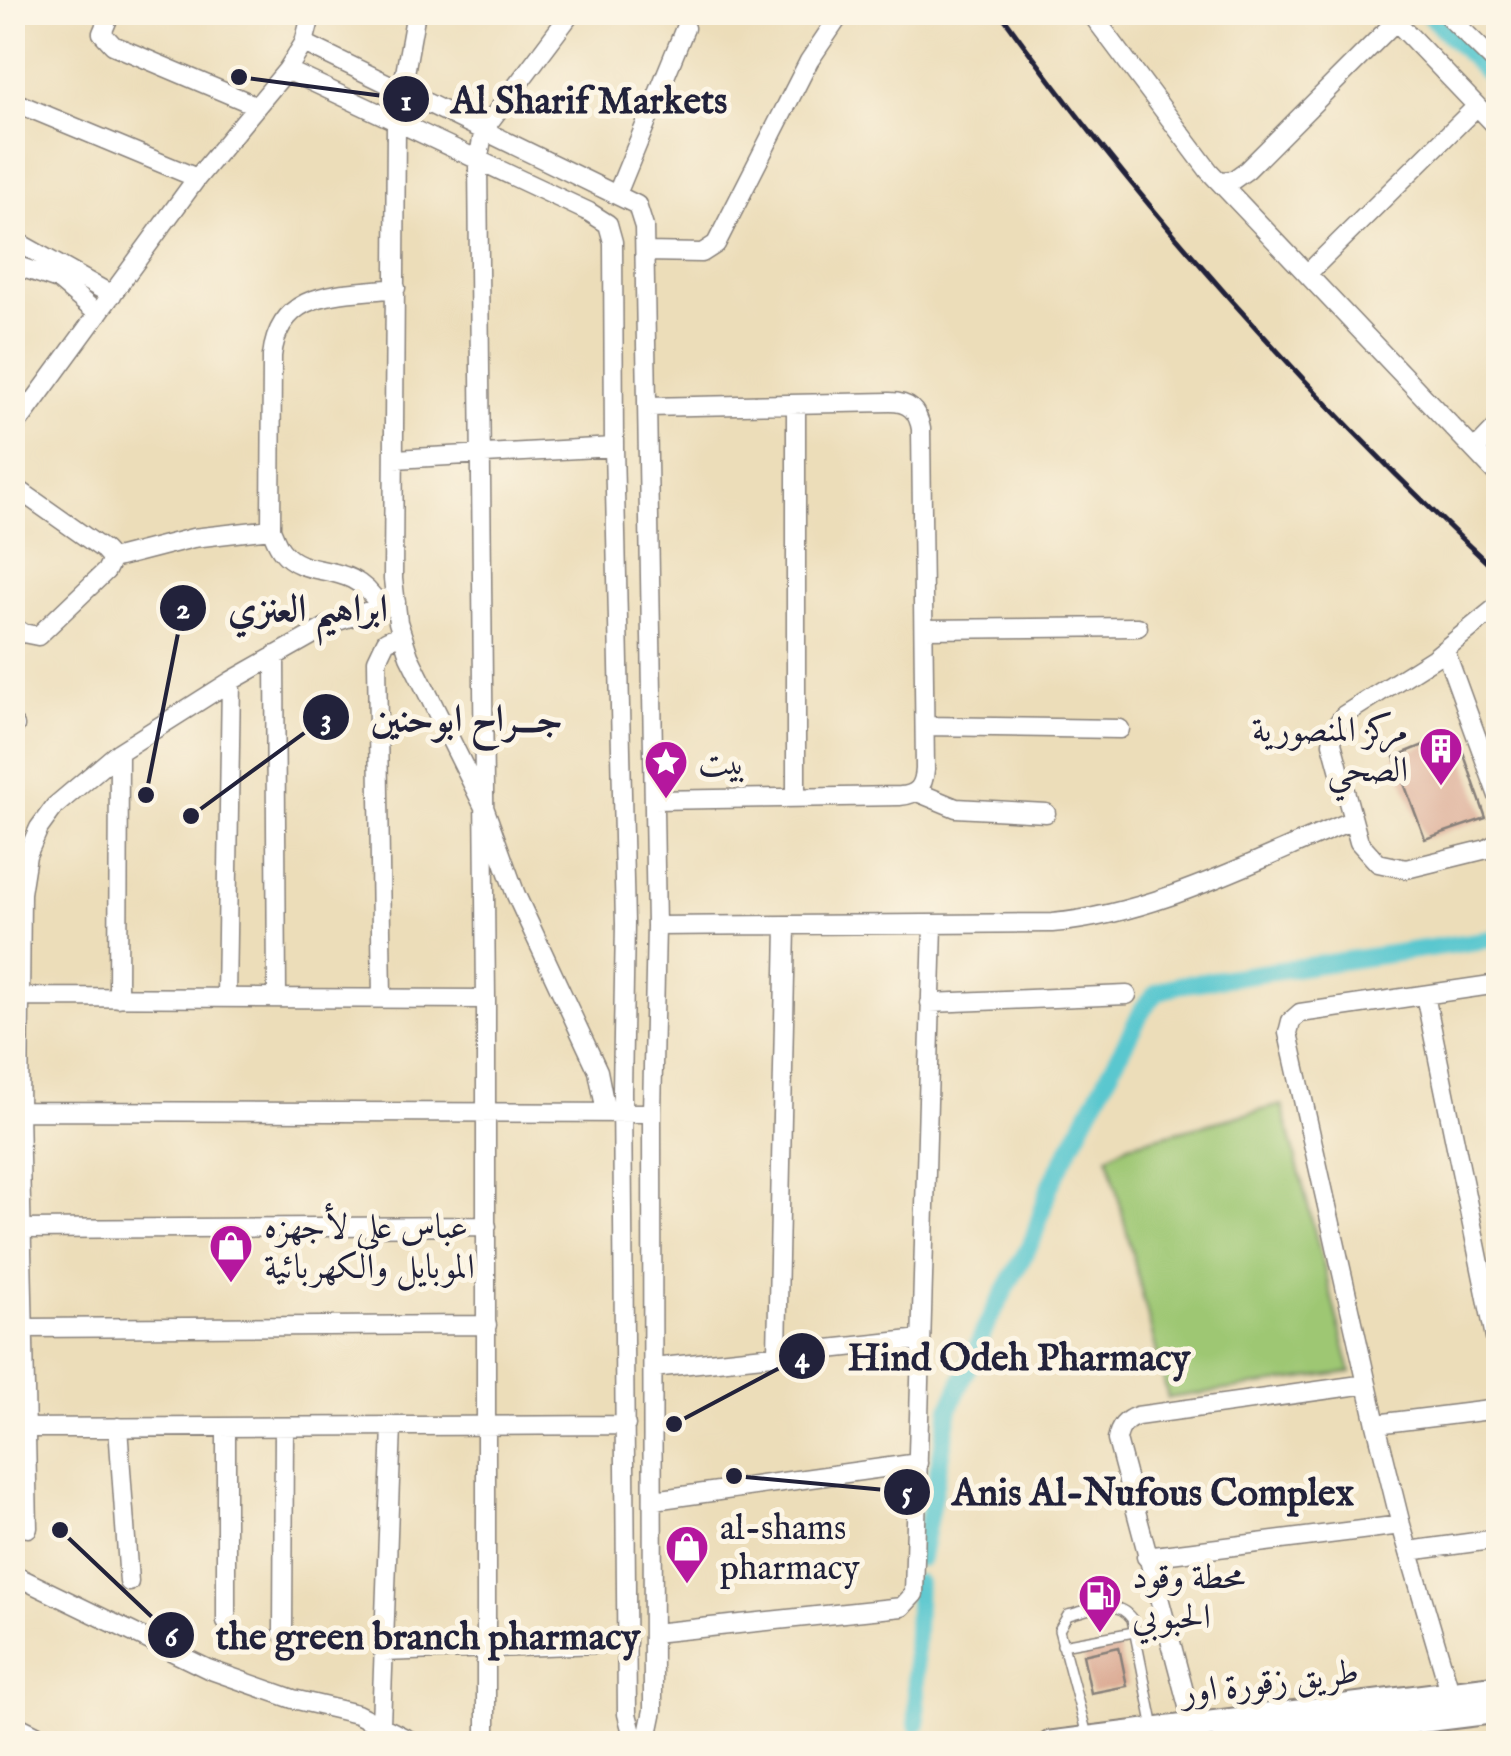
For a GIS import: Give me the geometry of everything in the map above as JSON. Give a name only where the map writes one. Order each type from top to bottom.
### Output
[{"type":"main road","name":"طريق زقورة اور","points":[[1050,1744],[1498,1688]]},
{"type":"main road","points":[[1223,1744],[1498,1710]]},
{"type":"street","points":[[110,12],[102,33],[113,45],[258,106]]},
{"type":"street","points":[[12,430],[197,178],[287,70],[304,43],[312,12]]},
{"type":"street","points":[[402,90],[416,12]]},
{"type":"street","points":[[486,1744],[486,999],[478,161],[484,129],[572,12]]},
{"type":"street","points":[[645,252],[702,253],[716,244],[809,62],[842,12]]},
{"type":"street","points":[[1090,12],[1209,171],[1498,474]]},
{"type":"street","points":[[1444,12],[1498,65]]},
{"type":"street","points":[[1221,182],[1233,180],[1247,170],[1396,15],[1498,128]]},
{"type":"street","points":[[616,194],[685,28]]},
{"type":"street","points":[[304,43],[637,205],[644,227],[656,926],[652,1113],[652,1722],[646,1744]]},
{"type":"street","points":[[287,70],[608,224],[613,242],[625,924],[614,1112],[626,1425],[627,1714],[635,1744]]},
{"type":"street","points":[[12,101],[197,178]]},
{"type":"street","points":[[1308,273],[1476,107]]},
{"type":"street","points":[[388,604],[395,459],[396,123]]},
{"type":"street","points":[[12,238],[112,295]]},
{"type":"street","points":[[12,264],[58,280],[98,314]]},
{"type":"street","points":[[396,288],[305,300],[286,314],[273,342],[272,356],[271,529],[280,550],[298,564],[344,574],[388,604],[484,807],[516,895],[614,1112]]},
{"type":"street","points":[[648,408],[902,402],[912,408],[919,418],[924,629],[924,782],[917,792]]},
{"type":"street","points":[[796,404],[796,798]]},
{"type":"street","points":[[1475,450],[1498,426]]},
{"type":"street","points":[[395,459],[614,448]]},
{"type":"street","points":[[12,485],[112,559]]},
{"type":"street","points":[[12,626],[23,634],[38,636],[106,571],[112,559],[193,538],[271,529]]},
{"type":"street","points":[[28,1528],[19,1428],[24,1328],[16,1111],[20,854],[55,806],[119,752],[231,680],[349,616],[388,604]]},
{"type":"street","points":[[1498,606],[1444,650],[1350,711],[1335,727],[1333,751],[1363,850],[1378,863],[1396,869],[1498,842]]},
{"type":"street","points":[[924,629],[1138,627]]},
{"type":"street","points":[[382,998],[377,660],[386,641],[402,634]]},
{"type":"street","points":[[1444,650],[1498,796]]},
{"type":"street","points":[[275,656],[277,997]]},
{"type":"street","points":[[226,997],[231,680]]},
{"type":"street","points":[[925,726],[1120,729]]},
{"type":"street","points":[[118,998],[119,752]]},
{"type":"street","points":[[654,800],[900,796],[917,792],[956,808],[1046,814]]},
{"type":"street","points":[[656,926],[1052,924],[1090,920],[1128,911],[1353,820]]},
{"type":"street","points":[[653,1633],[902,1607],[914,1594],[932,925]]},
{"type":"street","points":[[777,1352],[786,927]]},
{"type":"street","points":[[1451,1694],[1376,1424],[1288,1029],[1300,1013],[1498,984]]},
{"type":"street","points":[[18,988],[118,998],[486,999]]},
{"type":"street","points":[[1425,994],[1498,1352]]},
{"type":"street","points":[[930,1002],[1127,995]]},
{"type":"street","points":[[16,1111],[652,1113]]},
{"type":"street","points":[[22,1229],[487,1226]]},
{"type":"street","points":[[24,1328],[487,1325]]},
{"type":"street","points":[[654,1368],[777,1352],[921,1340]]},
{"type":"street","points":[[1193,1726],[1117,1440],[1122,1424],[1129,1419],[1367,1384]]},
{"type":"street","points":[[1376,1424],[1498,1408]]},
{"type":"street","points":[[19,1428],[626,1425]]},
{"type":"street","points":[[284,1426],[284,1634]]},
{"type":"street","points":[[375,1744],[381,1724],[392,1426]]},
{"type":"street","points":[[118,1427],[129,1582]]},
{"type":"street","points":[[226,1427],[226,1622]]},
{"type":"street","points":[[654,1500],[918,1463]]},
{"type":"street","points":[[1146,1557],[1401,1525]]},
{"type":"street","points":[[1409,1551],[1498,1539]]},
{"type":"street","points":[[12,1574],[208,1669],[293,1699],[357,1714],[418,1744]]},
{"type":"street","points":[[383,1652],[627,1643]]},
{"type":"street","points":[[12,1724],[54,1744]]},
{"type":"lane","points":[[1088,1738],[1059,1630],[1064,1617],[1107,1606],[1124,1610],[1132,1619],[1155,1730]]},
{"type":"lane","points":[[1062,1645],[1134,1632]]},
{"type":"green space","points":[[1282,1105],[1351,1372],[1168,1398],[1108,1156],[1129,1144]]},
{"type":"building","name":"مركز المنصورية الصحي","points":[[1456,732],[1486,818],[1425,839],[1394,757]]},
{"type":"building","points":[[1119,1647],[1127,1686],[1091,1693],[1083,1655]]},
{"type":"waterway","points":[[1426,12],[1498,84]]},
{"type":"waterway","points":[[921,1558],[950,1408],[988,1322],[1033,1239],[1049,1188],[1144,1007],[1158,992],[1178,985],[1498,938]]},
{"type":"waterway","points":[[917,1724],[918,1583]]},
{"type":"railway","points":[[1000,12],[1114,161],[1235,305],[1364,442],[1498,573]]},
{"type":"place","name":"Al Sharif Markets","points":[[239,77]]},
{"type":"place","name":"مركز المنصورية الصحي","points":[[1441,787]]},
{"type":"place","name":"ابراهيم العنزي","points":[[146,795]]},
{"type":"place","name":"بيت","points":[[666,800]]},
{"type":"place","name":"جـــراح ابوحنين","points":[[191,816]]},
{"type":"place","name":"عباس علي لأجهزه الموبايل والكهربائية","points":[[231,1284]]},
{"type":"place","name":"Hind Odeh Pharmacy","points":[[674,1424]]},
{"type":"place","name":"Anis Al-Nufous Complex","points":[[734,1476]]},
{"type":"place","name":"the green branch pharmacy","points":[[60,1530]]},
{"type":"place","name":"al-shams pharmacy","points":[[687,1585]]},
{"type":"place","name":"محطة وقود الحبوبي","points":[[1100,1634]]}]
